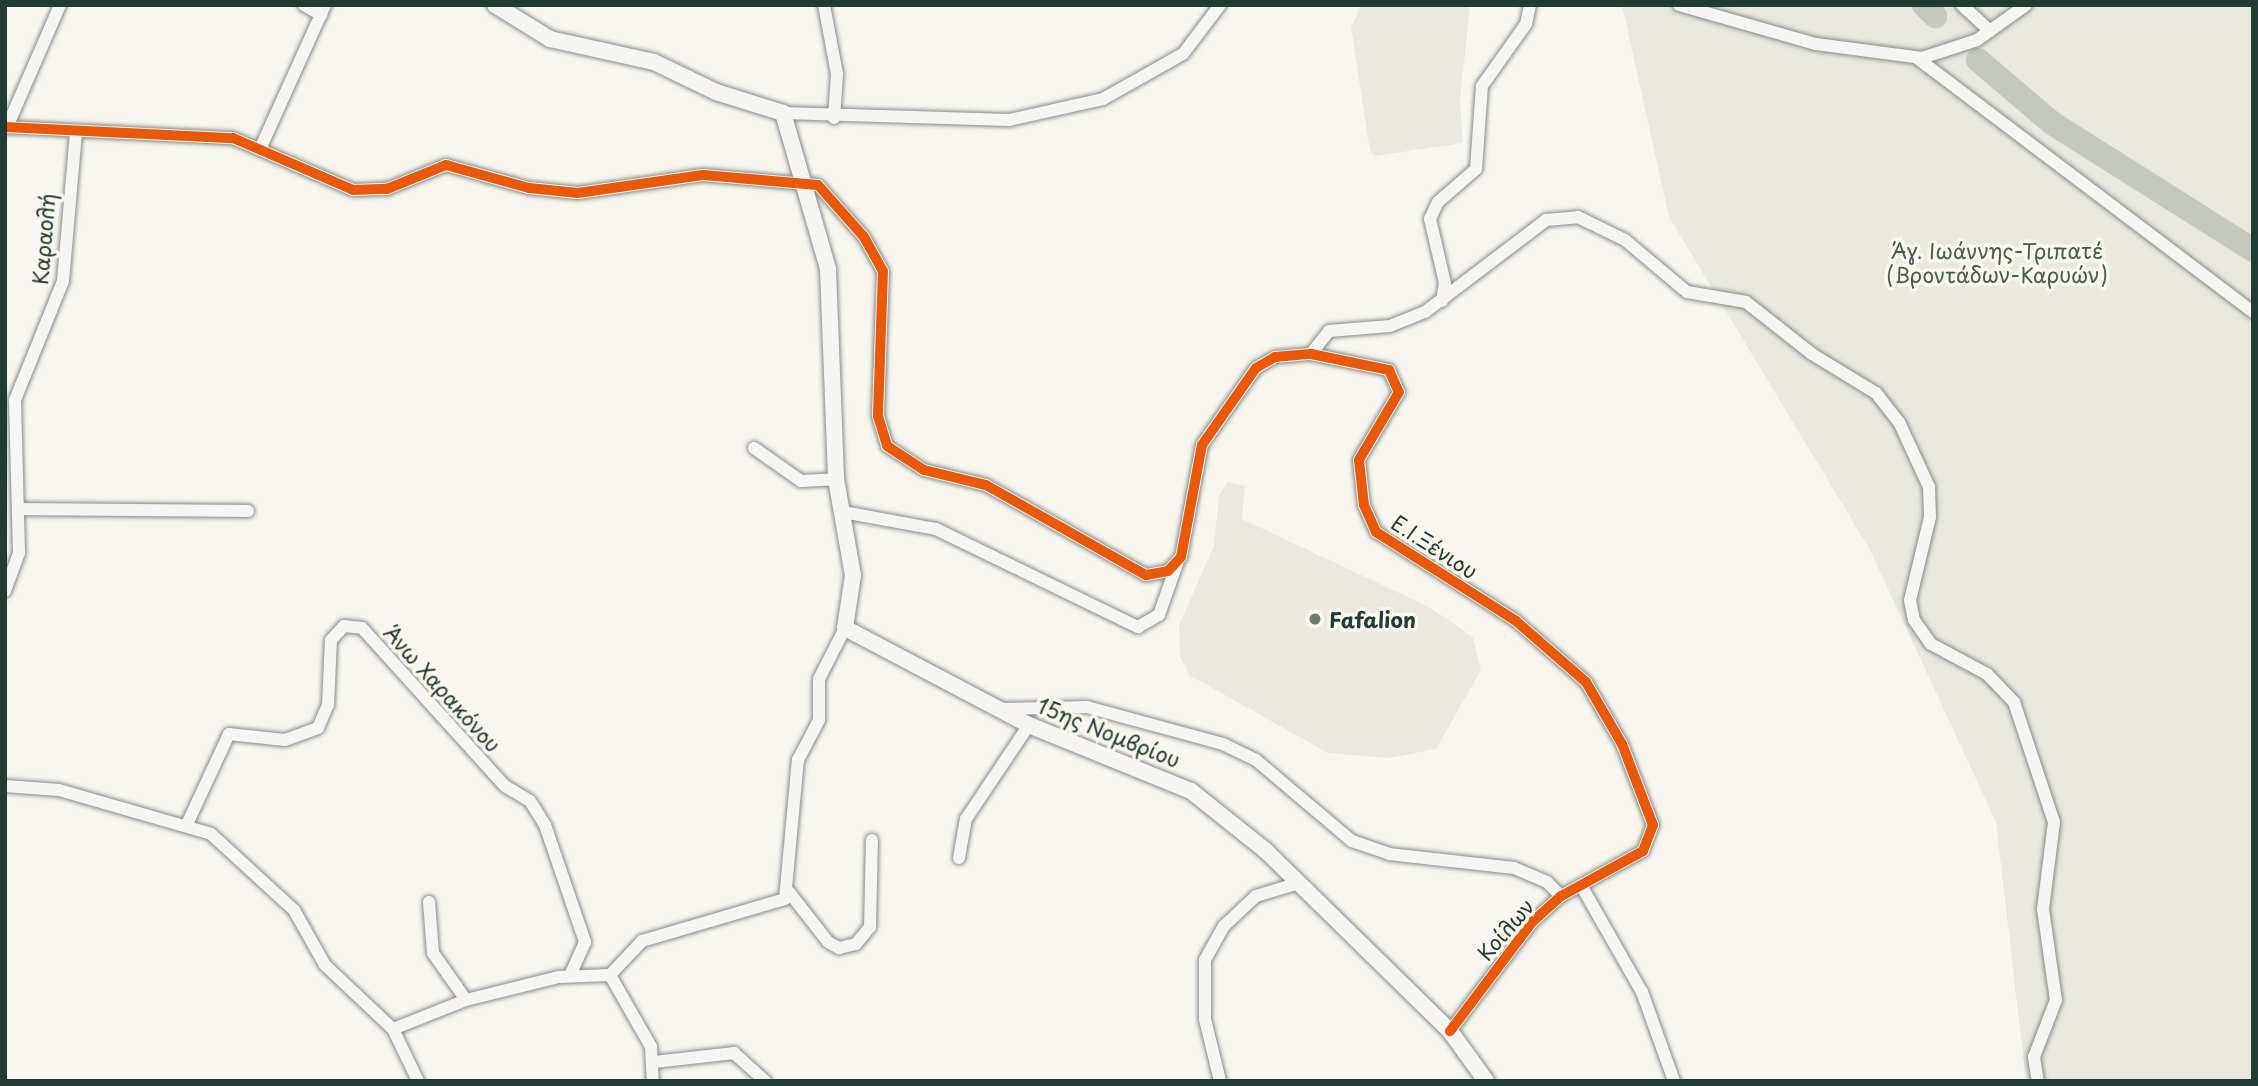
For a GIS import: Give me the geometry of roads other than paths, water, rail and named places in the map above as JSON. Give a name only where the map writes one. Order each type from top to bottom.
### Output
[{"type":"main road","points":[[495,5],[550,39],[654,62],[716,92],[783,113],[808,182],[828,269],[836,479],[853,575],[845,628]]},
{"type":"main road","name":"15ης Νομβρίου","points":[[845,628],[1029,725],[1181,784],[1299,883],[1450,1031]]},
{"type":"main road","points":[[1450,1031],[1486,1081]]},
{"type":"street","points":[[60,5],[6,127],[220,137],[261,147],[353,190],[387,189],[446,165],[529,188],[578,193],[703,175],[808,182],[826,189],[883,271],[878,416],[887,446],[924,470],[986,485],[1131,569],[1152,576],[1177,564]]},
{"type":"street","points":[[261,147],[323,10],[304,5]]},
{"type":"street","points":[[824,5],[837,74],[834,118]]},
{"type":"street","points":[[783,113],[834,118],[1009,120],[1103,99],[1183,54],[1220,5]]},
{"type":"street","points":[[1441,301],[1445,283],[1430,219],[1438,202],[1476,169],[1482,86],[1526,24],[1530,5]]},
{"type":"street","points":[[1679,5],[1816,44],[1917,58],[1931,57],[1977,40],[2026,5]]},
{"type":"street","points":[[1962,5],[1990,31]]},
{"type":"street","points":[[1917,58],[2253,312]]},
{"type":"street","name":"Καραολή","points":[[5,591],[18,562],[20,509],[15,400],[62,281],[76,132]]},
{"type":"street","points":[[1311,354],[1329,331],[1390,326],[1441,301],[1546,220],[1588,218],[1686,292],[1752,305],[1812,354],[1855,375],[1889,407],[1918,455],[1931,502],[1913,579],[1914,620],[1931,643],[1987,674],[2014,702],[2054,822],[2043,909],[2056,1000],[2034,1057],[2038,1081]]},
{"type":"street","name":"Ε.Ι.Ξένιου","points":[[843,512],[936,529],[1138,627],[1159,615],[1177,564],[1205,440],[1256,368],[1275,357],[1311,354],[1381,366],[1397,380],[1399,392],[1359,460],[1371,523],[1383,539],[1517,621],[1586,682],[1622,744],[1651,816],[1652,837],[1643,851]]},
{"type":"street","points":[[754,449],[801,481],[836,479]]},
{"type":"street","points":[[20,509],[248,511]]},
{"type":"street","name":"Άνω Χαρακόνου","points":[[188,822],[229,734],[285,740],[318,728],[328,705],[331,640],[344,626],[362,628],[505,786],[530,801],[545,825],[585,942],[569,976]]},
{"type":"street","points":[[845,628],[818,679],[819,720],[796,772],[789,892],[828,942],[839,948],[856,944],[870,927],[872,840]]},
{"type":"street","points":[[1003,709],[1087,707],[1223,744],[1256,760],[1352,841],[1389,854],[1514,868],[1547,882],[1562,896]]},
{"type":"street","points":[[959,858],[966,819],[1029,725]]},
{"type":"street","points":[[5,786],[59,790],[188,822],[235,853],[293,910],[325,965],[393,1028],[418,1081]]},
{"type":"street","name":"Κοίλων","points":[[1450,1031],[1532,921],[1562,896],[1643,851]]},
{"type":"street","points":[[1220,1081],[1205,1019],[1205,960],[1224,926],[1256,896],[1299,883]]},
{"type":"street","points":[[1582,887],[1642,992],[1674,1081]]},
{"type":"street","points":[[393,1028],[466,1000],[569,976],[610,975],[642,941],[773,906],[789,892]]},
{"type":"street","points":[[429,902],[433,953],[466,1000]]},
{"type":"street","points":[[610,975],[654,1062],[653,1081]]},
{"type":"street","points":[[654,1062],[734,1053],[765,1081]]},
{"type":"waterway","points":[[1924,5],[1935,16]]},
{"type":"waterway","points":[[1978,60],[2052,123],[2253,250]]},
{"type":"place","name":"Fafalion","points":[[1315,619]]},
{"type":"park label","name":"Άγ. Ιωάννης-Τριπατέ (Βροντάδων-Καρυών)","points":[[1997,262]]}]
